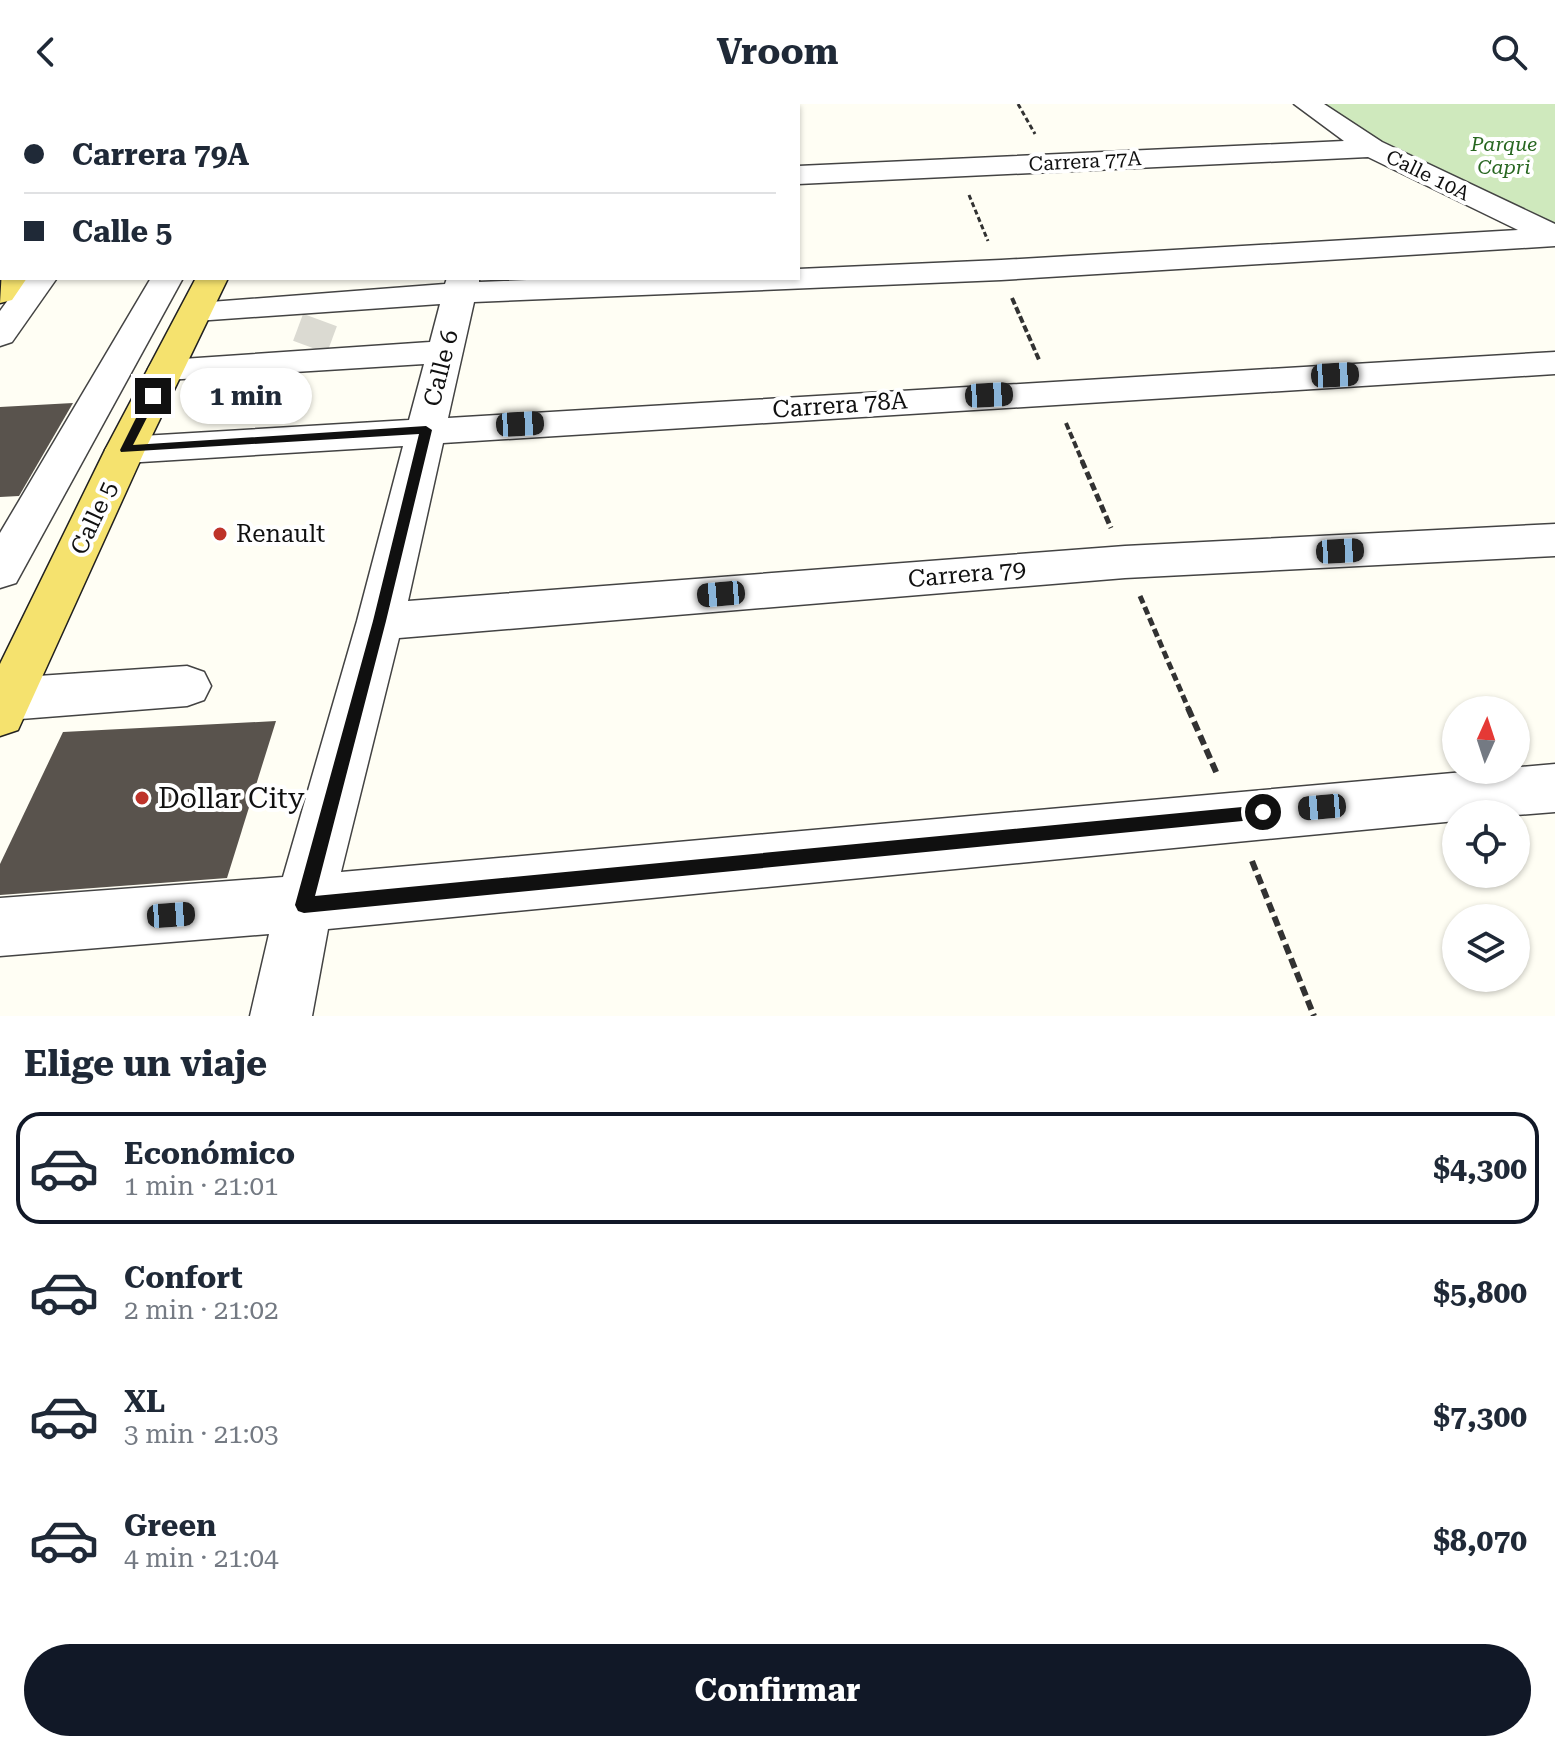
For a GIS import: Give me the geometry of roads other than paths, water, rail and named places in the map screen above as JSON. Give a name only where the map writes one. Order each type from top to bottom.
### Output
[{"type":"main road","name":"Calle 5","points":[[4,707],[125,450],[211,280]]},
{"type":"street","name":"Calle 10A","points":[[1307,104],[1372,148],[1555,237]]},
{"type":"street","name":"Carrera 77A","points":[[800,175],[1372,148]]},
{"type":"street","points":[[800,276],[1001,270],[1555,237]]},
{"type":"street","points":[[0,335],[40,280]]},
{"type":"street","points":[[0,571],[166,280]]},
{"type":"street","points":[[166,369],[315,332],[401,297],[461,285],[641,280]]},
{"type":"street","name":"Calle 6","points":[[281,1016],[304,905],[380,621],[461,285]]},
{"type":"street","points":[[386,355],[401,297]]},
{"type":"street","points":[[196,311],[315,332],[386,355],[445,352]]},
{"type":"street","name":"Carrera 78A","points":[[125,450],[1555,363]]},
{"type":"street","name":"Carrera 79","points":[[380,621],[1125,562],[1555,540]]},
{"type":"street","points":[[4,707],[187,686]]},
{"type":"street","points":[[0,927],[304,905],[1234,815],[1555,788]]},
{"type":"tunnel","points":[[310,347],[320,320]]},
{"type":"place","name":"Renault","points":[[220,534]]},
{"type":"place","name":"Dollar City","points":[[142,798]]},
{"type":"park label","name":"Parque Capri","points":[[1504,156]]}]
